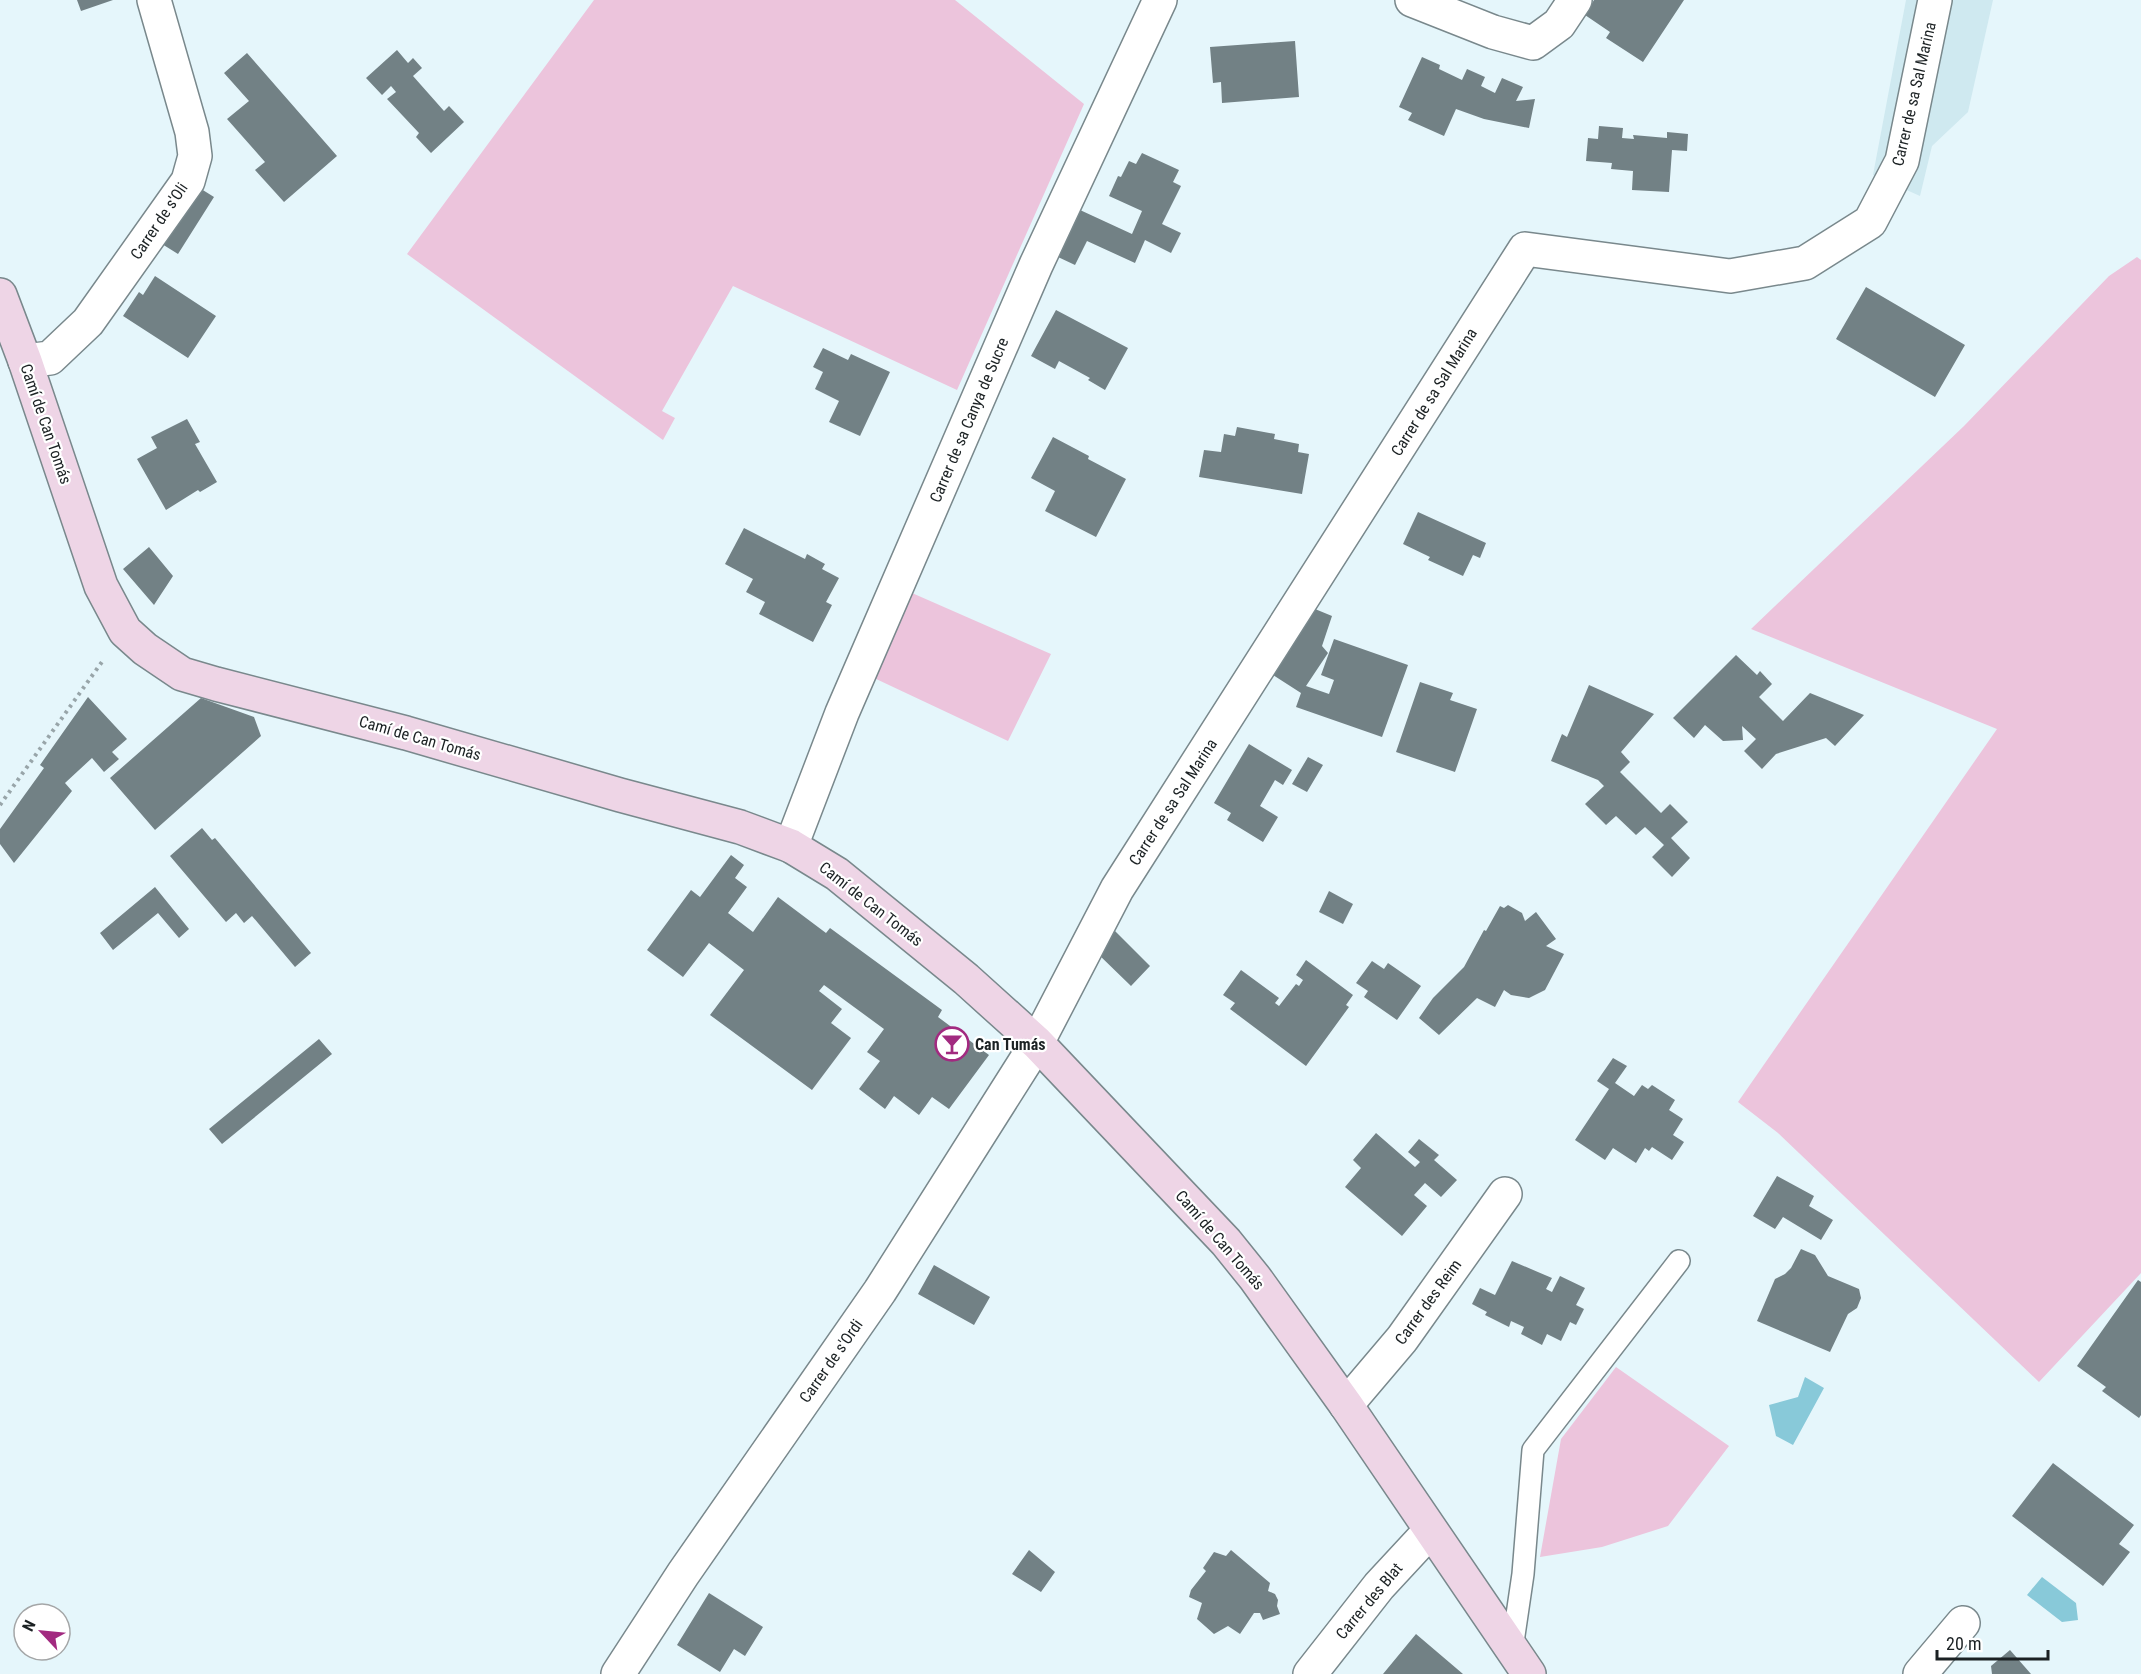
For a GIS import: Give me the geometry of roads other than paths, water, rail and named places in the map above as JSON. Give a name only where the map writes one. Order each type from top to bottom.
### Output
[{"type":"street","name":"Carrer de s'Oli","points":[[25,361],[50,358],[88,322],[188,181],[195,156],[192,132],[154,0]]},
{"type":"street","name":"Carrer de sa Canya de Sucre","points":[[791,846],[842,713],[1027,287],[1160,0]]},
{"type":"street","points":[[1412,0],[1493,32],[1533,43],[1559,24],[1575,0]]},
{"type":"street","name":"Carrer de sa Sal Marina","points":[[1037,1043],[1117,889],[1525,249],[1730,276],[1805,263],[1870,222],[1902,161],[1935,0]]},
{"type":"street","name":"Camí de Can Tomás","points":[[0,295],[25,361],[101,586],[125,631],[145,649],[182,674],[740,827],[791,846],[837,874],[966,979],[1037,1043],[1226,1242],[1255,1278],[1346,1405],[1520,1661]]},
{"type":"street","name":"Carrer de s'Ordi","points":[[618,1674],[683,1574],[880,1291],[1037,1043]]},
{"type":"street","name":"Carrer des Reim","points":[[1346,1405],[1407,1332],[1505,1194]]},
{"type":"street","name":"Carrer des Blat","points":[[1310,1674],[1379,1586],[1430,1531]]},
{"type":"street","points":[[1920,1674],[1964,1623]]},
{"type":"lane","points":[[1520,1661],[1523,1574],[1533,1450],[1679,1261]]},
{"type":"water","points":[[1805,1377],[1824,1388],[1793,1445],[1776,1436],[1769,1405],[1798,1397]]},
{"type":"water","points":[[2042,1577],[2076,1603],[2078,1620],[2062,1622],[2027,1595]]},
{"type":"place","name":"Can Tumás","points":[[952,1044]]}]
